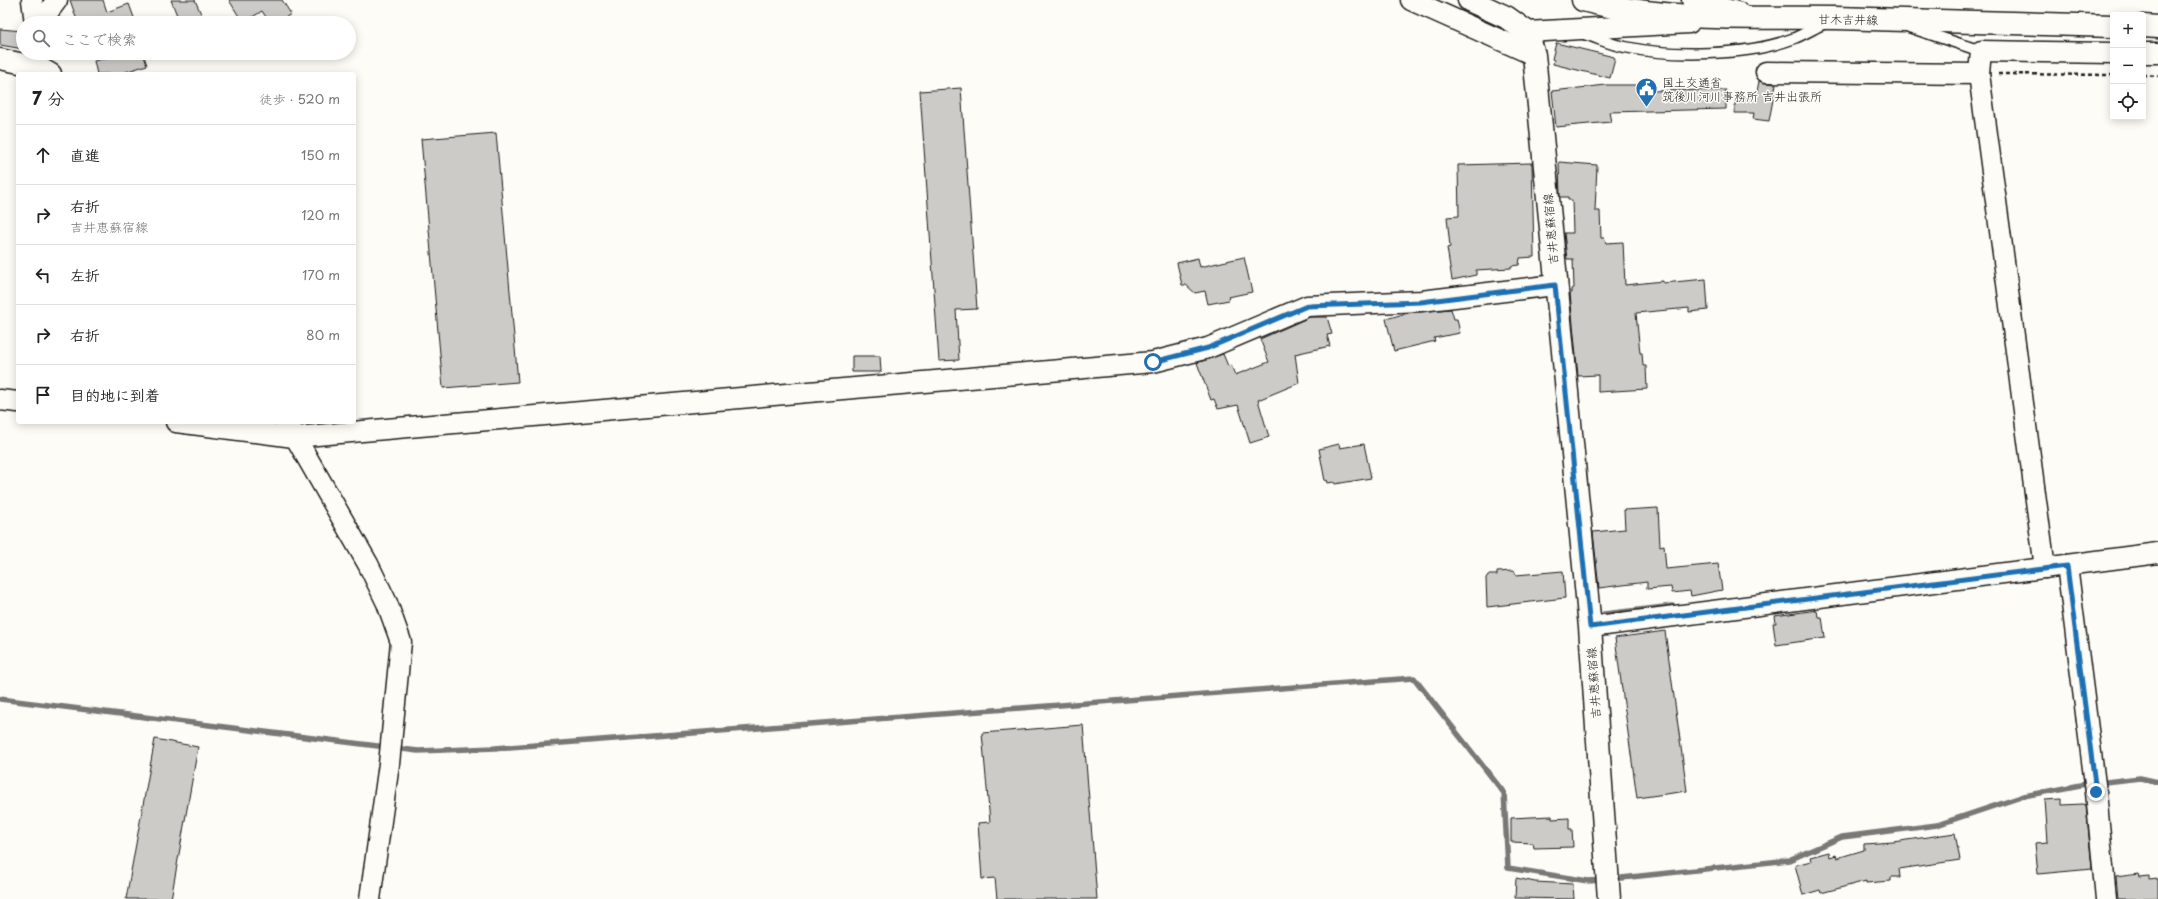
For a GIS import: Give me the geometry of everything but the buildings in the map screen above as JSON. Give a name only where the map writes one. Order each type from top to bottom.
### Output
[{"type":"main road","points":[[1469,0],[1506,17],[1527,32]]},
{"type":"main road","name":"甘木吉井線","points":[[1584,0],[1673,15],[1765,19],[1834,18],[2110,26]]},
{"type":"main road","points":[[2146,26],[2158,27]]},
{"type":"main road","name":"吉井恵蘇宿線","points":[[1527,32],[1534,55],[1555,285],[1590,627],[1607,887]]},
{"type":"street","points":[[32,0],[34,16]]},
{"type":"street","points":[[45,16],[58,0]]},
{"type":"street","points":[[1411,0],[1534,55]]},
{"type":"street","points":[[1692,0],[1765,19]]},
{"type":"street","points":[[1527,32],[1765,19]]},
{"type":"street","points":[[2045,568],[1979,74],[1981,51],[2110,53]]},
{"type":"street","points":[[2146,53],[2158,53]]},
{"type":"street","points":[[0,59],[43,65]]},
{"type":"street","points":[[1766,72],[1979,74]]},
{"type":"street","points":[[356,424],[1153,362],[1208,348],[1307,306],[1421,302],[1555,285]]},
{"type":"street","points":[[0,400],[16,402]]},
{"type":"street","points":[[209,424],[290,429],[354,424]]},
{"type":"street","points":[[290,429],[368,564],[387,603],[401,642],[389,764],[370,899]]},
{"type":"street","points":[[1590,627],[2158,553]]},
{"type":"street","points":[[2067,566],[2095,785],[2106,899]]},
{"type":"lane","points":[[1573,30],[1624,47],[1671,54],[1752,48],[1791,39],[1834,18]]},
{"type":"lane","points":[[1888,20],[1981,51]]},
{"type":"path","points":[[1979,74],[2110,75]]},
{"type":"path","points":[[2146,75],[2158,76]]},
{"type":"waterway","points":[[1604,614],[1673,606]]},
{"type":"waterway","points":[[0,699],[418,751],[495,748],[1414,678],[1504,793],[1508,868],[1588,881],[1603,880]]},
{"type":"waterway","points":[[1612,879],[1789,860],[1842,837],[1937,825],[2024,796],[2080,785],[2140,778],[2158,782]]},
{"type":"place","name":"国土交通省 筑後川河川事務所 吉井出張所","points":[[1646,108]]},
{"type":"route","points":[[1153,362],[1208,348],[1250,332],[1307,306],[1421,302],[1460,295],[1555,285],[1590,627],[2067,566],[2096,792]]}]
